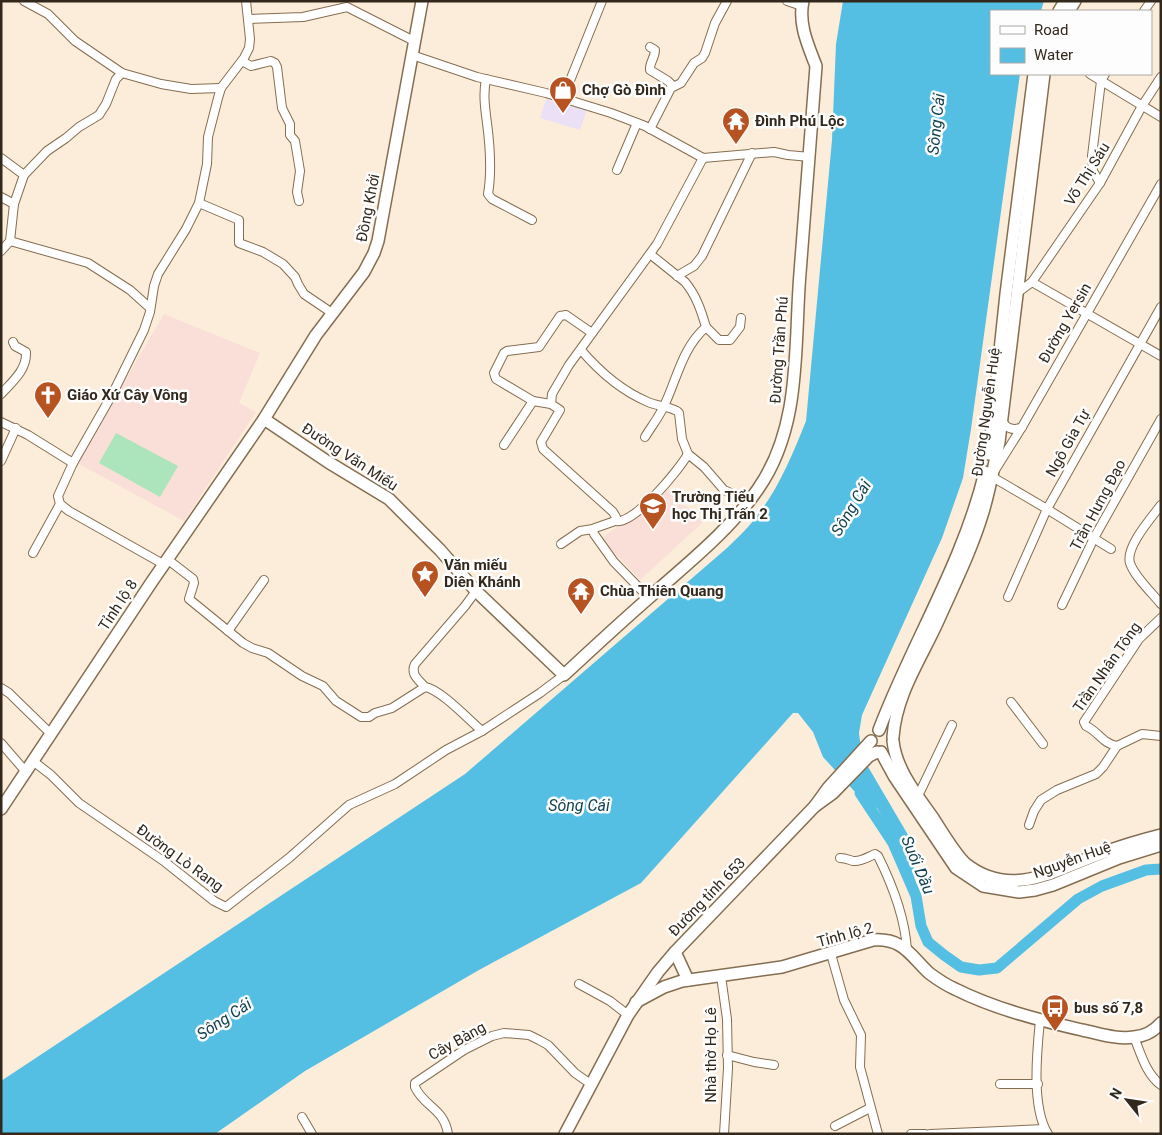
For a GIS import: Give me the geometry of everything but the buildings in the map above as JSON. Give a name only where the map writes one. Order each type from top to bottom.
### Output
[{"type":"main road","name":"Đồng Khởi","points":[[264,419],[306,351],[332,313],[356,284],[374,253],[422,1]]},
{"type":"main road","name":"Đường Trần Phú","points":[[564,675],[719,534],[758,490],[777,453],[787,425],[792,402],[799,276],[816,66],[804,31],[802,4]]},
{"type":"main road","name":"Đường Nguyễn Huệ","points":[[879,730],[896,686],[933,620],[976,532],[1002,420],[1012,294],[1034,75]]},
{"type":"main road","name":"Đường Nguyễn Huệ","points":[[989,475],[991,443],[1044,75]]},
{"type":"main road","name":"Tỉnh lộ 8","points":[[1,810],[165,562],[264,419]]},
{"type":"main road","name":"Đường Văn Miếu","points":[[264,419],[328,462],[389,499],[440,550],[476,591],[564,675]]},
{"type":"main road","name":"Đường Nguyễn Huệ","points":[[893,739],[898,706],[933,620]]},
{"type":"main road","points":[[886,728],[892,732],[893,739],[889,749],[879,752],[871,748],[871,741],[879,730],[886,728]]},
{"type":"main road","name":"Nguyễn Huệ","points":[[893,739],[897,760],[956,868],[983,886],[1019,892],[1035,890],[1053,885],[1119,858],[1161,846]]},
{"type":"main road","name":"Đường tỉnh 653","points":[[628,1015],[675,952],[862,756],[871,741]]},
{"type":"main road","name":"Nguyễn Huệ","points":[[879,752],[894,776],[936,832],[965,864],[989,878],[1018,881],[1039,878],[1103,852],[1161,835]]},
{"type":"main road","name":"Đường tỉnh 653","points":[[862,756],[879,752]]},
{"type":"main road","name":"Tỉnh lộ 2","points":[[636,1002],[664,987],[688,980],[782,967],[831,954],[848,947],[887,940],[898,943],[935,978],[956,990],[1040,1020],[1113,1036],[1134,1037],[1151,1032],[1161,1023]]},
{"type":"main road","points":[[675,952],[688,980]]},
{"type":"main road","points":[[564,1134],[628,1015]]},
{"type":"street","points":[[246,1],[250,39],[249,48],[242,61],[221,88],[210,125],[205,174],[199,203],[186,229],[158,274],[144,330],[108,402],[72,463],[58,496],[60,504],[165,562],[194,581],[189,596],[190,601],[248,646],[268,653],[310,681],[326,688],[336,702],[364,718],[398,704],[425,687]]},
{"type":"street","points":[[563,98],[602,1]]},
{"type":"street","points":[[650,129],[673,86],[681,83],[694,63],[702,58],[715,24],[727,1]]},
{"type":"street","points":[[787,1],[802,4]]},
{"type":"street","points":[[28,2],[48,14],[75,41],[122,73],[161,84],[191,89],[221,88]]},
{"type":"street","points":[[248,20],[297,17],[347,7],[414,41]]},
{"type":"street","points":[[650,47],[655,50],[655,53],[649,66],[650,70],[673,86]]},
{"type":"street","points":[[412,55],[486,79],[505,82],[611,113],[650,129],[704,158],[774,152],[810,157]]},
{"type":"street","points":[[242,61],[251,66],[270,61],[275,63],[277,67],[282,108],[290,124],[290,135],[295,141],[300,170],[296,192],[299,202]]},
{"type":"street","points":[[1,251],[10,241],[14,204],[24,175],[47,151],[98,115],[122,73]]},
{"type":"street","points":[[1100,183],[1093,171],[1092,156],[1103,77],[1142,106],[1161,117]]},
{"type":"street","name":"Võ Thị Sáu","points":[[1012,294],[1032,282],[1100,183],[1142,106],[1161,77]]},
{"type":"street","points":[[486,79],[484,103],[490,160],[488,194],[492,199],[532,220]]},
{"type":"street","points":[[617,170],[637,123]]},
{"type":"street","points":[[677,276],[698,263],[752,153]]},
{"type":"street","points":[[1,158],[24,175]]},
{"type":"street","points":[[551,404],[552,394],[556,385],[650,254],[704,158]]},
{"type":"street","name":"Đường Yersin","points":[[989,475],[1022,426],[1161,184]]},
{"type":"street","points":[[1,197],[14,204]]},
{"type":"street","points":[[199,203],[240,220],[240,243],[263,252],[283,264],[295,277],[304,294],[332,313]]},
{"type":"street","points":[[10,241],[88,263],[130,290],[150,308]]},
{"type":"street","points":[[650,254],[685,282],[701,309],[706,327],[718,340],[730,340],[740,327],[741,318]]},
{"type":"street","points":[[1032,282],[1161,356]]},
{"type":"street","name":"Ngô Gia Tự","points":[[1008,597],[1047,509],[1161,306]]},
{"type":"street","points":[[592,333],[563,315],[558,318],[539,347],[504,353],[495,369],[495,377],[533,401],[551,404],[558,408],[559,412],[543,437],[541,445],[543,449],[613,512],[616,517],[615,521]]},
{"type":"street","points":[[645,437],[663,407],[685,353],[693,339],[706,327]]},
{"type":"street","points":[[1,394],[15,379],[27,360],[26,352],[15,346],[13,342]]},
{"type":"street","points":[[581,350],[589,360],[622,388],[649,402],[673,409],[679,413],[682,439],[688,454],[704,467],[724,490],[748,501]]},
{"type":"street","points":[[504,445],[533,401]]},
{"type":"street","name":"Trần Hưng Đạo","points":[[1062,605],[1094,538],[1161,418]]},
{"type":"street","points":[[1002,420],[1004,425],[1016,430],[1022,426]]},
{"type":"street","points":[[1,422],[16,428],[72,463]]},
{"type":"street","points":[[1,461],[16,428]]},
{"type":"street","points":[[561,544],[580,531],[625,520],[650,500],[669,481],[688,454]]},
{"type":"street","points":[[989,475],[1111,549]]},
{"type":"street","points":[[33,553],[60,504]]},
{"type":"street","points":[[1161,504],[1133,545],[1130,553],[1130,563],[1161,604]]},
{"type":"street","points":[[593,529],[594,534],[614,562],[649,598]]},
{"type":"street","points":[[228,631],[264,580]]},
{"type":"street","points":[[476,591],[466,606],[418,659],[413,674],[425,687],[437,692],[482,731],[564,675]]},
{"type":"street","name":"Trần Nhân Tông","points":[[1117,746],[1106,743],[1096,731],[1086,726],[1084,722],[1139,639],[1161,618]]},
{"type":"street","points":[[1,688],[9,692],[52,734]]},
{"type":"street","points":[[1011,702],[1043,744]]},
{"type":"street","points":[[918,796],[952,725]]},
{"type":"street","name":"Đường Lò Rang","points":[[33,761],[51,775],[79,802],[165,862],[214,901],[226,907],[289,858],[340,812],[357,800],[396,784],[446,750],[482,731]]},
{"type":"street","points":[[1029,825],[1034,811],[1041,800],[1057,790],[1096,774],[1117,746],[1142,734],[1161,736]]},
{"type":"street","points":[[1,743],[26,772]]},
{"type":"street","points":[[840,858],[848,858],[854,861],[872,855],[878,856],[896,904],[906,937],[907,950]]},
{"type":"street","points":[[831,954],[844,1000],[861,1035],[860,1067],[878,1134]]},
{"type":"street","name":"Nhà thờ Họ Lê","points":[[721,976],[727,1020],[724,1134]]},
{"type":"street","points":[[578,984],[610,1001],[628,1015]]},
{"type":"street","points":[[930,1134],[1046,1131],[1041,1117],[1036,1064],[1040,1020]]},
{"type":"street","name":"Cây Bàng","points":[[448,1134],[443,1117],[420,1096],[415,1086],[416,1083],[464,1050],[497,1034],[522,1034],[539,1040],[548,1045],[575,1073],[592,1085]]},
{"type":"street","points":[[1134,1037],[1148,1070],[1161,1085]]},
{"type":"street","points":[[727,1055],[774,1065]]},
{"type":"street","points":[[1000,1084],[1038,1084]]},
{"type":"street","points":[[836,1126],[870,1108]]},
{"type":"street","points":[[302,1116],[312,1134]]},
{"type":"street","points":[[910,1134],[925,1134]]},
{"type":"shaded area","name":"Chợ Gò Đình","points":[[546,99],[587,110],[580,130],[540,118]]},
{"type":"shaded area","points":[[164,314],[260,353],[239,403],[256,412],[184,521],[77,463]]},
{"type":"shaded area","name":"Trường Tiểu học Thị Trấn 2","points":[[667,489],[703,522],[640,580],[601,539]]},
{"type":"green space","points":[[116,433],[178,466],[160,497],[99,463]]},
{"type":"water","name":"Sông Cái","points":[[843,1],[1044,1],[1041,10],[990,10],[990,75],[1020,75],[963,478],[942,538],[862,715],[859,733],[861,749],[867,765],[911,840],[916,896],[897,845],[877,808],[866,804],[823,757],[813,732],[798,713],[793,713],[641,883],[479,970],[305,1071],[215,1134],[1,1134],[1,1081],[465,774],[727,548],[763,509],[784,472],[806,421],[832,140],[836,44]]},
{"type":"waterway","name":"Suối Dầu","points":[[860,793],[893,843],[916,896],[921,926],[928,942],[961,967],[979,970],[997,968],[1078,899],[1102,886],[1146,870],[1161,869]]},
{"type":"place","name":"Chợ Gò Đình","points":[[563,114]]},
{"type":"place","name":"Đình Phú Lộc","points":[[736,145]]},
{"type":"place","name":"Giáo Xứ Cây Vông","points":[[48,419]]},
{"type":"place","name":"Trường Tiểu học Thị Trấn 2","points":[[653,530]]},
{"type":"place","name":"Văn miếu Diên Khánh","points":[[425,598]]},
{"type":"place","name":"Chùa Thiên Quang","points":[[581,615]]},
{"type":"place","name":"bus số 7,8","points":[[1055,1032]]}]
